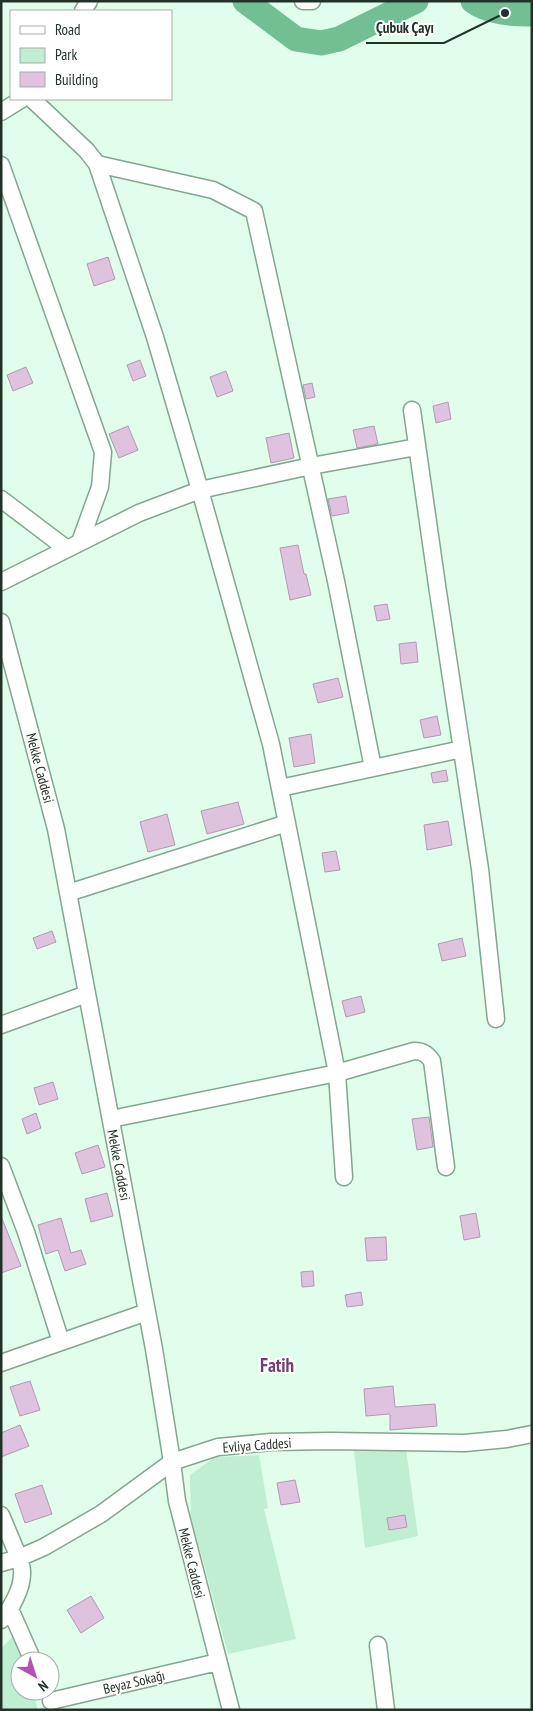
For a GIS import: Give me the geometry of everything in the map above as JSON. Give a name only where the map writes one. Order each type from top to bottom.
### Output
[{"type":"street","points":[[303,1],[312,1]]},
{"type":"street","points":[[1,112],[20,100]]},
{"type":"street","points":[[33,100],[87,151],[97,164],[155,338],[200,490],[271,744],[337,1073],[344,1177]]},
{"type":"street","points":[[97,164],[212,190],[254,211],[336,581],[373,768]]},
{"type":"street","points":[[1,165],[103,452],[100,487],[74,546]]},
{"type":"street","points":[[412,410],[480,868],[496,1019]]},
{"type":"street","points":[[1,582],[139,513],[200,490],[311,466],[417,448]]},
{"type":"street","points":[[1,498],[74,546]]},
{"type":"street","name":"Mekke Caddesi","points":[[1,622],[56,829],[147,1312],[172,1462],[176,1502],[231,1710]]},
{"type":"street","points":[[280,788],[462,749]]},
{"type":"street","points":[[68,894],[287,823]]},
{"type":"street","points":[[1,1025],[87,994]]},
{"type":"street","points":[[111,1119],[337,1073],[414,1051],[425,1053],[432,1061],[446,1167]]},
{"type":"street","points":[[1,1166],[26,1232],[61,1342]]},
{"type":"street","points":[[1,1363],[147,1312]]},
{"type":"street","name":"Evliya Caddesi","points":[[1,1563],[19,1558],[44,1546],[101,1514],[172,1462],[218,1447],[271,1442],[409,1441],[465,1443],[531,1436]]},
{"type":"street","points":[[1,1515],[19,1558],[22,1573],[6,1615],[27,1651]]},
{"type":"street","points":[[378,1645],[386,1710]]},
{"type":"street","name":"Beyaz Sokağı","points":[[60,1699],[218,1662]]},
{"type":"green space","points":[[406,1449],[418,1536],[365,1548],[354,1451]]},
{"type":"green space","points":[[259,1455],[268,1508],[264,1509],[296,1639],[228,1654],[191,1517],[190,1475],[215,1457]]},
{"type":"green space","points":[[14,1635],[19,1651],[10,1651],[10,1701],[35,1701],[38,1710],[1,1710],[1,1649]]},
{"type":"building","points":[[108,257],[115,279],[94,286],[87,264]]},
{"type":"building","points":[[140,360],[146,376],[133,381],[127,365]]},
{"type":"building","points":[[26,367],[33,383],[13,391],[7,375]]},
{"type":"building","points":[[226,371],[233,391],[217,397],[210,377]]},
{"type":"building","points":[[312,383],[315,397],[306,399],[303,385]]},
{"type":"building","points":[[448,402],[451,419],[436,423],[433,406]]},
{"type":"building","points":[[128,426],[138,450],[119,458],[109,434]]},
{"type":"building","points":[[374,426],[378,444],[357,448],[353,430]]},
{"type":"building","points":[[289,433],[294,458],[271,463],[266,438]]},
{"type":"building","points":[[346,496],[349,513],[332,516],[328,499]]},
{"type":"building","points":[[298,545],[311,595],[290,600],[280,548]]},
{"type":"building","points":[[387,604],[390,619],[377,621],[374,606]]},
{"type":"building","points":[[416,642],[418,662],[401,664],[399,644]]},
{"type":"building","points":[[338,678],[343,697],[318,703],[313,684]]},
{"type":"building","points":[[437,716],[441,735],[424,738],[420,720]]},
{"type":"building","points":[[311,734],[315,763],[294,767],[289,738]]},
{"type":"building","points":[[446,770],[448,781],[433,783],[431,773]]},
{"type":"building","points":[[238,802],[244,824],[207,834],[201,811]]},
{"type":"building","points":[[167,814],[175,845],[148,852],[140,822]]},
{"type":"building","points":[[448,821],[452,845],[427,850],[424,825]]},
{"type":"building","points":[[336,851],[340,870],[325,872],[322,853]]},
{"type":"building","points":[[52,931],[56,942],[37,949],[33,938]]},
{"type":"building","points":[[462,938],[466,956],[442,961],[438,944]]},
{"type":"building","points":[[361,996],[365,1012],[346,1017],[342,1001]]},
{"type":"building","points":[[53,1082],[58,1099],[39,1105],[34,1088]]},
{"type":"building","points":[[36,1113],[41,1128],[27,1134],[22,1119]]},
{"type":"building","points":[[429,1117],[433,1147],[417,1150],[412,1119]]},
{"type":"building","points":[[98,1145],[105,1167],[82,1174],[75,1153]]},
{"type":"building","points":[[107,1193],[113,1216],[91,1222],[85,1199]]},
{"type":"building","points":[[476,1213],[480,1237],[464,1240],[460,1216]]},
{"type":"building","points":[[1,1216],[21,1266],[1,1273]]},
{"type":"building","points":[[61,1218],[71,1253],[81,1250],[86,1264],[65,1271],[58,1250],[46,1254],[38,1225]]},
{"type":"building","points":[[386,1237],[387,1260],[367,1261],[365,1238]]},
{"type":"building","points":[[313,1271],[314,1286],[302,1287],[301,1272]]},
{"type":"building","points":[[361,1292],[363,1305],[347,1307],[345,1295]]},
{"type":"building","points":[[30,1381],[40,1410],[20,1416],[10,1387]]},
{"type":"building","points":[[393,1386],[395,1407],[435,1404],[437,1426],[390,1430],[390,1414],[366,1416],[364,1389]]},
{"type":"building","points":[[20,1425],[29,1446],[1,1457],[1,1433]]},
{"type":"building","points":[[295,1480],[300,1502],[281,1505],[277,1483]]},
{"type":"building","points":[[42,1485],[52,1514],[25,1523],[15,1494]]},
{"type":"building","points":[[405,1515],[407,1527],[389,1530],[387,1518]]},
{"type":"building","points":[[91,1596],[104,1618],[81,1633],[67,1610]]},
{"type":"waterway","points":[[245,1],[296,39],[321,43],[339,39],[416,1]]},
{"type":"waterway","points":[[473,1],[494,10],[532,14]]},
{"type":"place","name":"Çubuk Çayı","points":[[505,13]]},
{"type":"district","name":"Fatih","points":[[277,1365]]}]
